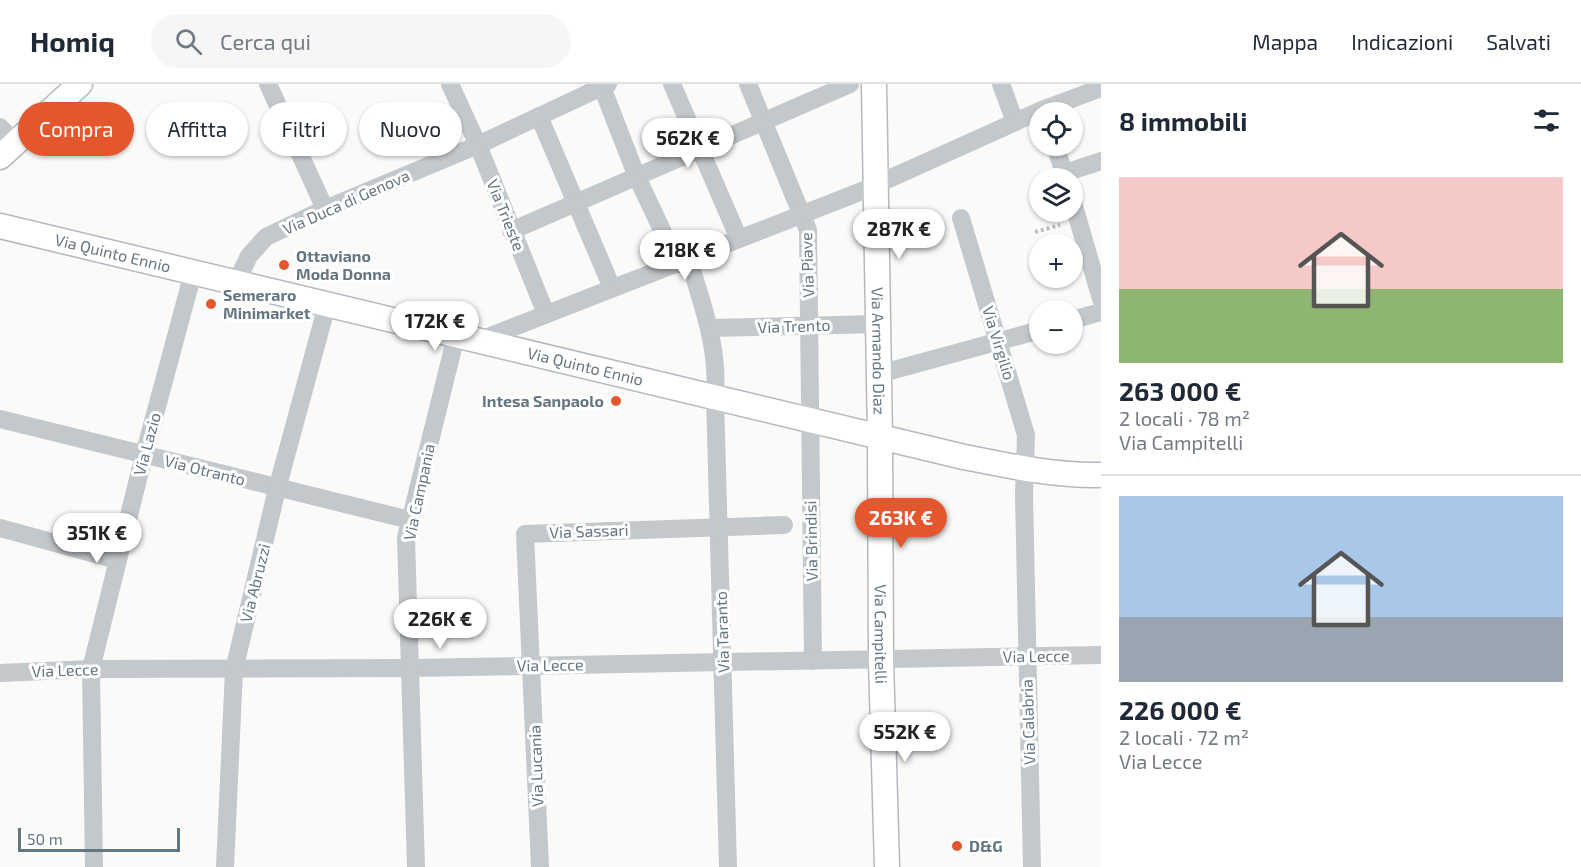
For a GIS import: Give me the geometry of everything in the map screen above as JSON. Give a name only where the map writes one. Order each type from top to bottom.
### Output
[{"type":"street","points":[[5,142],[80,84]]},
{"type":"street","points":[[268,84],[326,209]]},
{"type":"street","name":"Via Trieste","points":[[450,84],[478,145],[546,314]]},
{"type":"street","points":[[672,84],[739,239]]},
{"type":"street","name":"Via Piave","points":[[747,84],[808,230],[809,421]]},
{"type":"street","points":[[511,231],[850,84]]},
{"type":"street","name":"Via Armando Diaz","points":[[874,84],[880,438]]},
{"type":"street","points":[[1001,84],[1015,122]]},
{"type":"street","name":"Via Duca di Genova","points":[[236,283],[249,256],[266,237],[326,209],[478,145],[605,86]]},
{"type":"street","name":"Via Taranto","points":[[605,86],[637,177],[683,262],[710,328],[717,374],[715,398],[728,867]]},
{"type":"street","points":[[1053,102],[1066,92],[1101,88]]},
{"type":"street","points":[[539,116],[612,288]]},
{"type":"street","points":[[467,338],[546,314],[683,262],[877,185],[1029,116]]},
{"type":"street","points":[[1083,169],[1101,161]]},
{"type":"street","name":"Via Virgilio","points":[[961,218],[1026,435],[1023,469]]},
{"type":"street","points":[[1079,222],[1101,299]]},
{"type":"street","name":"Via Quinto Ennio","points":[[0,226],[880,438],[1023,469],[1101,475]]},
{"type":"street","name":"Via Lazio","points":[[94,867],[91,669],[144,455],[193,273]]},
{"type":"street","name":"Via Abruzzi","points":[[225,867],[234,670],[277,489],[327,305]]},
{"type":"street","points":[[1083,317],[1101,312]]},
{"type":"street","name":"Via Trento","points":[[710,328],[879,324]]},
{"type":"street","points":[[879,374],[1029,333]]},
{"type":"street","name":"Via Campania","points":[[416,867],[406,538],[467,338]]},
{"type":"street","name":"Via Otranto","points":[[0,419],[410,520]]},
{"type":"street","name":"Via Brindisi","points":[[809,421],[813,661]]},
{"type":"street","name":"Via Campitelli","points":[[880,438],[881,660],[887,867]]},
{"type":"street","name":"Via Calabria","points":[[1023,469],[1032,867]]},
{"type":"street","name":"Via Sassari","points":[[532,665],[525,534],[784,525]]},
{"type":"street","points":[[0,528],[117,560]]},
{"type":"street","name":"Via Lecce","points":[[0,673],[91,669],[411,669],[1101,654]]},
{"type":"street","name":"Via Lucania","points":[[532,665],[540,867]]},
{"type":"path","points":[[878,249],[961,218]]},
{"type":"place","name":"Ottaviano Moda Donna","points":[[284,265]]},
{"type":"place","name":"Semeraro Minimarket","points":[[211,304]]},
{"type":"place","name":"Intesa Sanpaolo","points":[[616,401]]},
{"type":"place","name":"D&G","points":[[957,846]]}]
